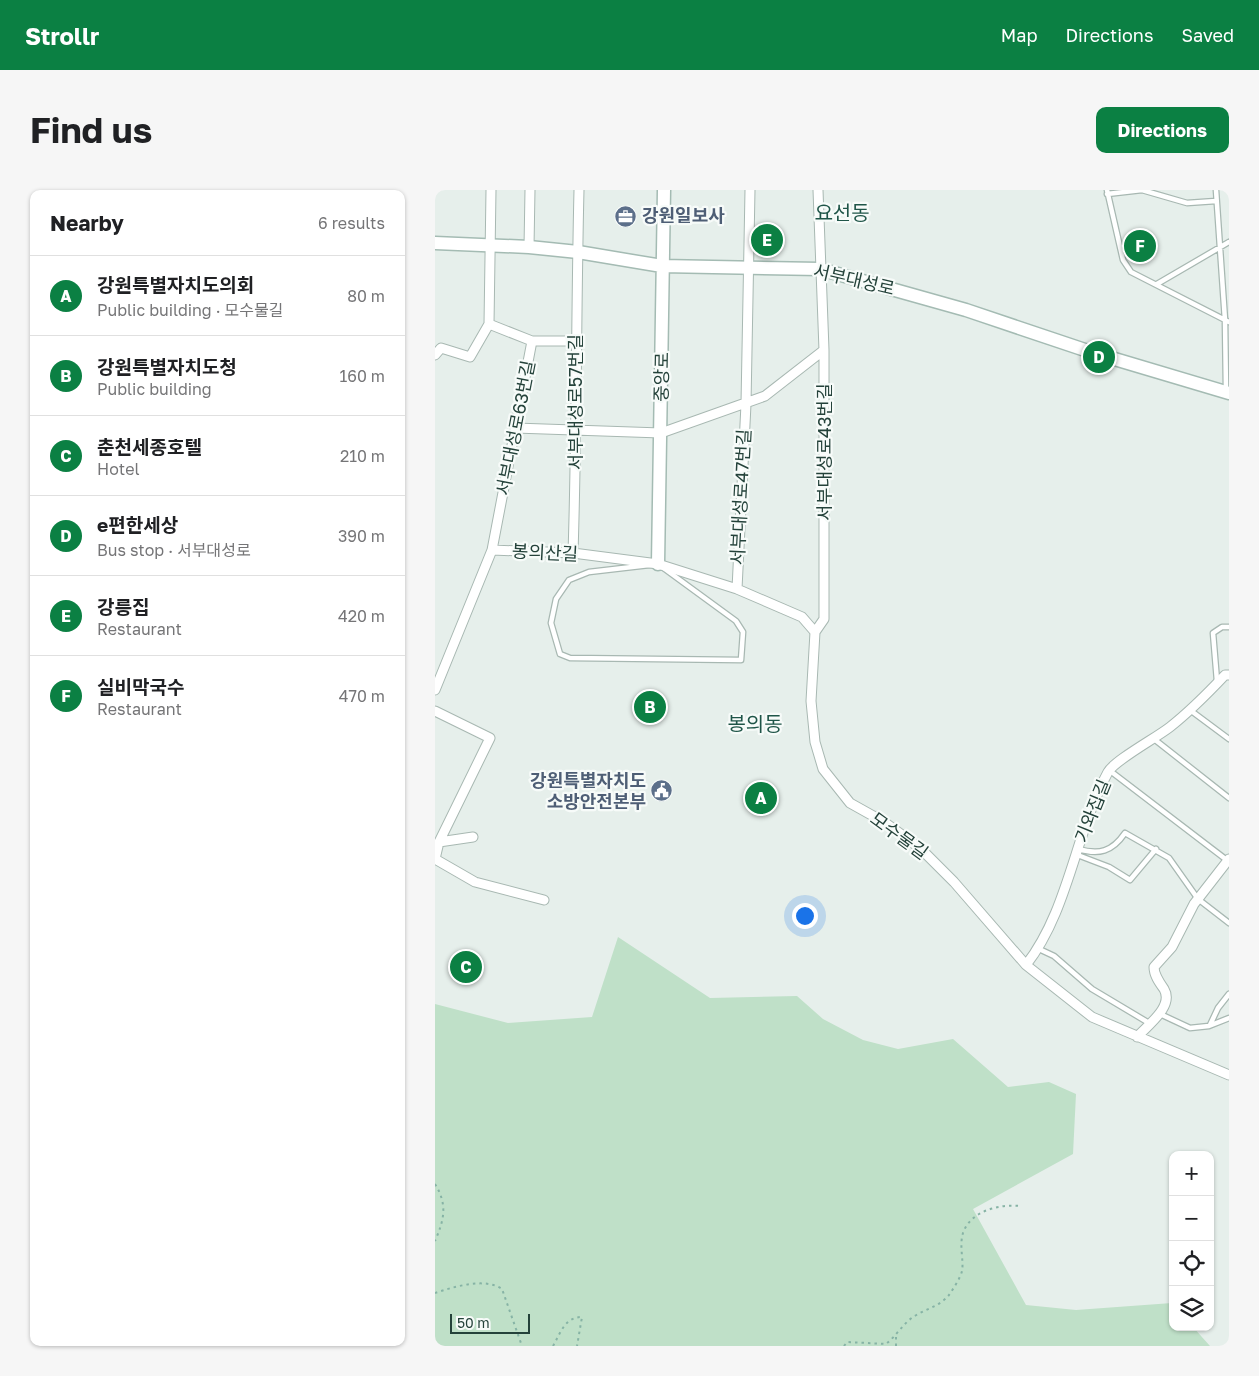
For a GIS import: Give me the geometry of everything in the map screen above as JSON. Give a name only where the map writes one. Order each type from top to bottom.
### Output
[{"type":"street","points":[[435,355],[441,348],[470,357],[489,324],[491,190]]},
{"type":"street","points":[[529,190],[529,247]]},
{"type":"street","name":"서부대성로57번길","points":[[573,553],[577,430],[575,341],[579,190]]},
{"type":"street","name":"중앙로","points":[[658,564],[664,190]]},
{"type":"street","name":"서부대성로47번길","points":[[737,589],[746,404],[750,190]]},
{"type":"street","name":"서부대성로43번길","points":[[815,632],[824,619],[824,350],[819,190]]},
{"type":"street","name":"서부대성로","points":[[435,243],[529,247],[578,252],[662,266],[820,269],[966,310],[1091,352],[1228,393]]},
{"type":"street","name":"서부대성로63번길","points":[[489,324],[532,341],[493,550]]},
{"type":"street","points":[[532,341],[575,341]]},
{"type":"street","name":"서부대성로47번길","points":[[661,433],[765,396],[824,350]]},
{"type":"street","points":[[515,428],[661,433]]},
{"type":"street","name":"봉의산길","points":[[435,690],[493,550],[573,553],[658,564]]},
{"type":"street","points":[[658,564],[737,589],[802,617],[815,632]]},
{"type":"street","name":"모수물길","points":[[815,632],[811,701],[815,742],[823,769],[850,803],[884,822],[920,848],[954,882],[1026,965],[1048,985],[1092,1017],[1229,1075]]},
{"type":"street","name":"기와집길","points":[[1026,965],[1039,949],[1059,903],[1076,851],[1109,770],[1154,739],[1190,709],[1225,675],[1229,675]]},
{"type":"street","points":[[435,711],[490,738],[439,842],[437,861],[475,882],[545,900]]},
{"type":"street","points":[[439,842],[473,837]]},
{"type":"street","points":[[1137,1036],[1159,1014],[1166,1004],[1168,995],[1154,973],[1154,967],[1172,947],[1197,899],[1229,860]]},
{"type":"lane","points":[[1216,201],[1187,203],[1142,190],[1107,192],[1123,260],[1131,272],[1227,321]]},
{"type":"lane","points":[[1216,190],[1221,290],[1227,321],[1228,393]]},
{"type":"lane","points":[[1157,284],[1229,242]]},
{"type":"lane","points":[[1221,290],[1229,290]]},
{"type":"lane","points":[[658,564],[736,621],[743,632],[741,660],[570,658],[560,654],[551,623],[556,599],[569,580],[589,572],[658,564]]},
{"type":"lane","points":[[1218,683],[1213,633],[1222,628],[1229,627]]},
{"type":"lane","points":[[1190,709],[1229,740]]},
{"type":"lane","points":[[1154,739],[1229,798]]},
{"type":"lane","points":[[1109,770],[1229,860]]},
{"type":"lane","points":[[1076,851],[1093,853],[1115,847],[1125,833],[1169,858],[1197,899],[1229,923]]},
{"type":"lane","points":[[1076,851],[1109,867],[1130,880],[1156,849]]},
{"type":"lane","points":[[1039,949],[1054,956],[1092,989],[1149,1024]]},
{"type":"lane","points":[[1209,1026],[1218,1008],[1229,994]]},
{"type":"lane","points":[[1159,1014],[1190,1028],[1209,1026],[1229,1018]]},
{"type":"path","points":[[435,1184],[441,1194],[444,1206],[444,1219],[435,1242]]},
{"type":"path","points":[[844,1346],[847,1342],[886,1344],[913,1317],[937,1305],[948,1296],[962,1271],[963,1233],[971,1220],[984,1211],[996,1206],[1021,1206]]},
{"type":"path","points":[[435,1293],[474,1284],[498,1286],[502,1289],[522,1346]]},
{"type":"path","points":[[553,1346],[564,1325],[573,1317],[582,1317],[577,1346]]},
{"type":"path","points":[[896,1336],[896,1346]]},
{"type":"green space","points":[[618,937],[710,998],[797,996],[823,1019],[863,1040],[898,1049],[953,1039],[1008,1087],[1049,1082],[1076,1094],[1073,1154],[973,1209],[1026,1305],[1076,1310],[1169,1303],[1169,1331],[1197,1331],[1210,1346],[435,1346],[435,1004],[508,1023],[592,1017]]},
{"type":"place","name":"강원일보사","points":[[626,216]]},
{"type":"place","name":"강릉집","points":[[767,240]]},
{"type":"place","name":"실비막국수","points":[[1140,246]]},
{"type":"place","name":"e편한세상","points":[[1099,357]]},
{"type":"place","name":"강원특별자치도청","points":[[650,707]]},
{"type":"place","name":"강원특별자치도 소방안전본부","points":[[662,791]]},
{"type":"place","name":"강원특별자치도의회","points":[[761,798]]},
{"type":"place","name":"춘천세종호텔","points":[[466,967]]},
{"type":"district","name":"요선동","points":[[842,213]]},
{"type":"district","name":"봉의동","points":[[755,724]]}]
